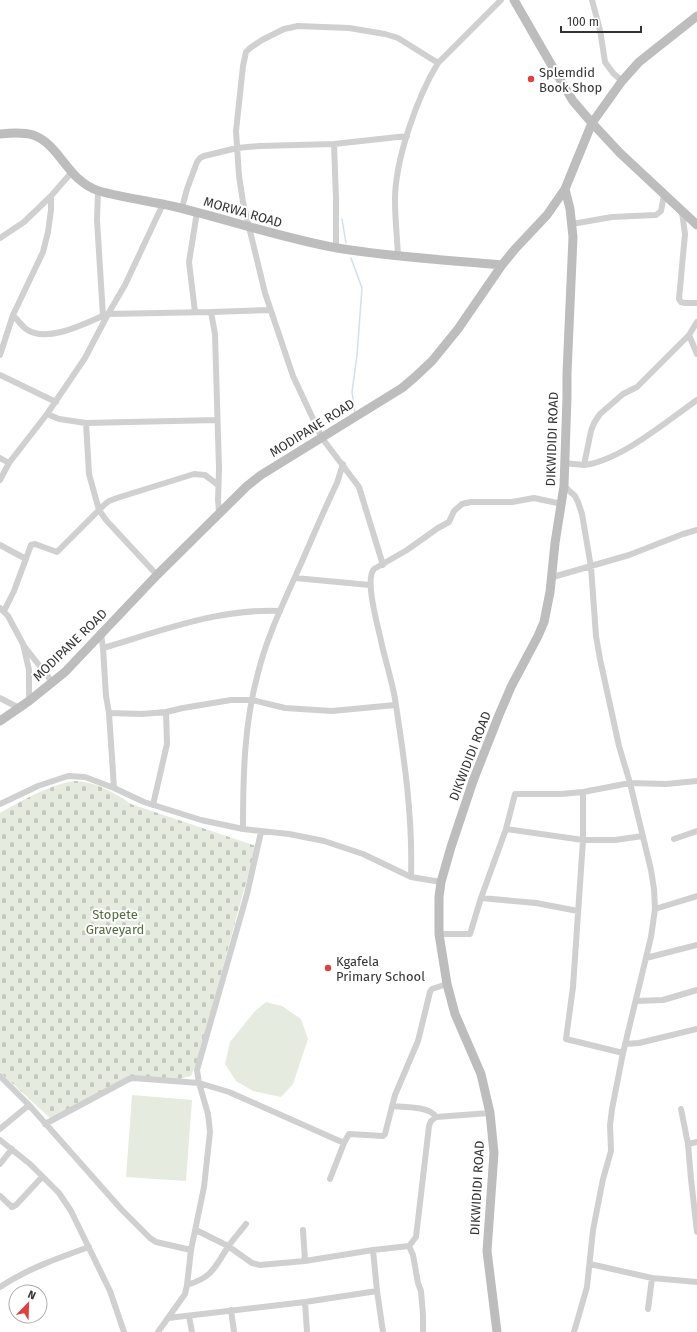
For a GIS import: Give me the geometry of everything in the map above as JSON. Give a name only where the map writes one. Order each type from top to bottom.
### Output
[{"type":"main road","points":[[514,0],[561,82],[574,101],[620,153],[664,196],[697,225]]},
{"type":"main road","name":"MODIPANE ROAD","points":[[0,721],[53,683],[219,512],[255,479],[405,385],[432,361],[458,329],[502,265],[547,215],[565,189],[592,123],[622,81],[639,62],[697,16]]},
{"type":"main road","name":"MORWA ROAD","points":[[0,134],[26,134],[39,138],[52,149],[71,173],[86,185],[98,191],[182,208],[280,236],[336,248],[502,265]]},
{"type":"main road","name":"DIKWIDIDI ROAD","points":[[497,1332],[487,1250],[494,1153],[490,1113],[481,1074],[455,1014],[447,984],[438,910],[441,882],[473,781],[499,715],[544,622],[552,577],[564,486],[572,249],[572,224],[565,189]]},
{"type":"street","points":[[398,255],[395,199],[396,186],[407,136],[420,99],[431,74],[438,63],[500,0]]},
{"type":"street","points":[[592,0],[600,30],[604,62],[622,81]]},
{"type":"street","points":[[383,565],[359,487],[322,438],[293,376],[265,293],[243,202],[237,148],[236,131],[242,66],[246,52],[262,40],[284,29],[298,26],[349,28],[385,34],[398,38],[438,63]]},
{"type":"street","points":[[182,208],[187,189],[200,158],[204,156],[237,148],[334,144],[407,136]]},
{"type":"street","points":[[334,144],[336,248]]},
{"type":"street","points":[[0,238],[24,222],[51,196],[71,173]]},
{"type":"street","points":[[98,191],[98,235],[106,315]]},
{"type":"street","points":[[0,355],[13,315],[43,252],[50,218],[51,196]]},
{"type":"street","points":[[572,224],[612,217],[656,215],[661,211],[664,196]]},
{"type":"street","points":[[0,480],[9,463],[56,402],[85,358],[106,315],[125,285],[163,204]]},
{"type":"street","points":[[195,312],[189,262],[197,212]]},
{"type":"street","points":[[682,212],[685,234],[679,299],[681,302],[697,304]]},
{"type":"street","points":[[13,315],[26,329],[34,333],[45,334],[70,330],[106,315],[270,310]]},
{"type":"street","points":[[211,312],[215,334],[219,512]]},
{"type":"street","points":[[584,465],[591,431],[600,414],[623,394],[637,387],[689,335],[697,322]]},
{"type":"street","points":[[689,335],[697,354]]},
{"type":"street","points":[[0,375],[56,402]]},
{"type":"street","points":[[564,463],[584,465],[594,464],[604,460],[640,440],[697,400]]},
{"type":"street","points":[[47,414],[59,419],[86,423],[217,420]]},
{"type":"street","points":[[86,423],[89,474],[99,510],[106,520],[157,575]]},
{"type":"street","points":[[0,458],[9,463]]},
{"type":"street","points":[[243,829],[243,782],[246,743],[252,700],[258,674],[280,610],[337,483],[343,464]]},
{"type":"street","points":[[53,683],[23,644],[8,616],[2,609],[14,591],[32,546],[35,544],[57,552],[109,501],[194,474],[205,475],[218,485]]},
{"type":"street","points":[[564,486],[578,502],[582,514],[591,567],[596,636],[600,659],[619,746],[630,783],[651,870],[655,909],[651,937],[625,1044],[612,1109],[610,1125],[611,1151],[593,1230],[587,1286],[574,1332]]},
{"type":"street","points":[[411,877],[412,856],[410,819],[405,769],[395,699],[376,620],[370,585],[371,572],[449,522],[454,511],[462,504],[471,502],[512,502],[534,498],[562,504]]},
{"type":"street","points":[[552,577],[629,555],[697,530]]},
{"type":"street","points":[[0,545],[26,559]]},
{"type":"street","points":[[295,578],[370,585]]},
{"type":"street","points":[[103,648],[228,613],[280,610]]},
{"type":"street","points":[[101,634],[106,696],[109,713],[114,788]]},
{"type":"street","points":[[23,644],[28,670],[29,701]]},
{"type":"street","points":[[0,698],[19,708]]},
{"type":"street","points":[[109,713],[142,714],[166,712],[231,700],[252,700],[285,708],[332,711],[395,705]]},
{"type":"street","points":[[153,805],[167,744],[166,712]]},
{"type":"street","points":[[0,804],[38,786],[68,776],[85,778],[114,788],[153,805],[201,820],[243,829],[289,834],[324,841],[363,854],[411,877],[441,882]]},
{"type":"street","points":[[440,934],[470,934],[481,898],[506,829],[516,794],[561,794],[583,792],[630,783],[666,784],[697,781]]},
{"type":"street","points":[[583,792],[583,840],[572,987],[566,1039],[623,1053]]},
{"type":"street","points":[[506,829],[583,840],[615,840],[643,836]]},
{"type":"street","points":[[674,839],[697,831]]},
{"type":"street","points":[[158,1332],[182,1299],[187,1284],[191,1250],[204,1187],[210,1132],[208,1114],[199,1083],[197,1070],[248,894],[261,832]]},
{"type":"street","points":[[655,909],[697,896]]},
{"type":"street","points":[[481,898],[542,904],[578,910]]},
{"type":"street","points":[[646,958],[697,945]]},
{"type":"street","points":[[330,1179],[349,1134],[384,1136],[395,1095],[418,1041],[431,990],[447,984]]},
{"type":"street","points":[[636,1001],[663,1000],[697,990]]},
{"type":"street","points":[[625,1044],[639,1043],[697,1029]]},
{"type":"street","points":[[0,1076],[122,1210],[150,1238],[156,1242],[191,1250]]},
{"type":"street","points":[[45,1124],[129,1079],[199,1083],[229,1092],[344,1143]]},
{"type":"street","points":[[0,1129],[28,1105]]},
{"type":"street","points":[[392,1106],[423,1109],[433,1112],[436,1117]]},
{"type":"street","points":[[681,1109],[688,1144],[697,1232]]},
{"type":"street","points":[[196,1230],[228,1246],[252,1263],[260,1265],[305,1261],[409,1246],[416,1237],[430,1124],[436,1117],[490,1113]]},
{"type":"street","points":[[0,1140],[30,1164],[59,1193],[67,1205],[110,1291],[124,1332]]},
{"type":"street","points":[[688,1144],[697,1142]]},
{"type":"street","points":[[0,1164],[12,1149]]},
{"type":"street","points":[[0,1196],[12,1207],[16,1205],[42,1176]]},
{"type":"street","points":[[187,1284],[196,1282],[213,1271],[228,1246],[246,1224]]},
{"type":"street","points":[[303,1230],[305,1261]]},
{"type":"street","points":[[409,1246],[413,1255],[420,1291],[423,1315],[423,1332]]},
{"type":"street","points":[[0,1287],[11,1280],[50,1262],[89,1247]]},
{"type":"street","points":[[373,1250],[383,1332]]},
{"type":"street","points":[[590,1264],[652,1278],[697,1282]]},
{"type":"street","points":[[648,1309],[652,1278]]},
{"type":"street","points":[[168,1318],[305,1302],[377,1291]]},
{"type":"street","points":[[305,1302],[307,1332]]},
{"type":"street","points":[[231,1310],[234,1332]]},
{"type":"street","points":[[189,1316],[192,1332]]},
{"type":"green space","name":"Stopete Graveyard","points":[[73,781],[81,781],[96,785],[111,791],[131,804],[256,846],[197,1061],[191,1076],[179,1079],[127,1077],[51,1119],[0,1072],[0,813],[26,798],[54,786]]},
{"type":"green space","points":[[266,1002],[282,1006],[301,1019],[308,1039],[293,1084],[281,1097],[253,1091],[236,1081],[225,1064],[230,1042],[255,1011]]},
{"type":"green space","points":[[132,1095],[192,1100],[186,1181],[126,1177]]},
{"type":"waterway","points":[[342,219],[346,243]]},
{"type":"waterway","points":[[351,258],[362,288],[357,355],[352,392],[355,413]]},
{"type":"place","name":"Splemdid Book Shop","points":[[531,79]]},
{"type":"place","name":"Kgafela Primary School","points":[[328,968]]}]
